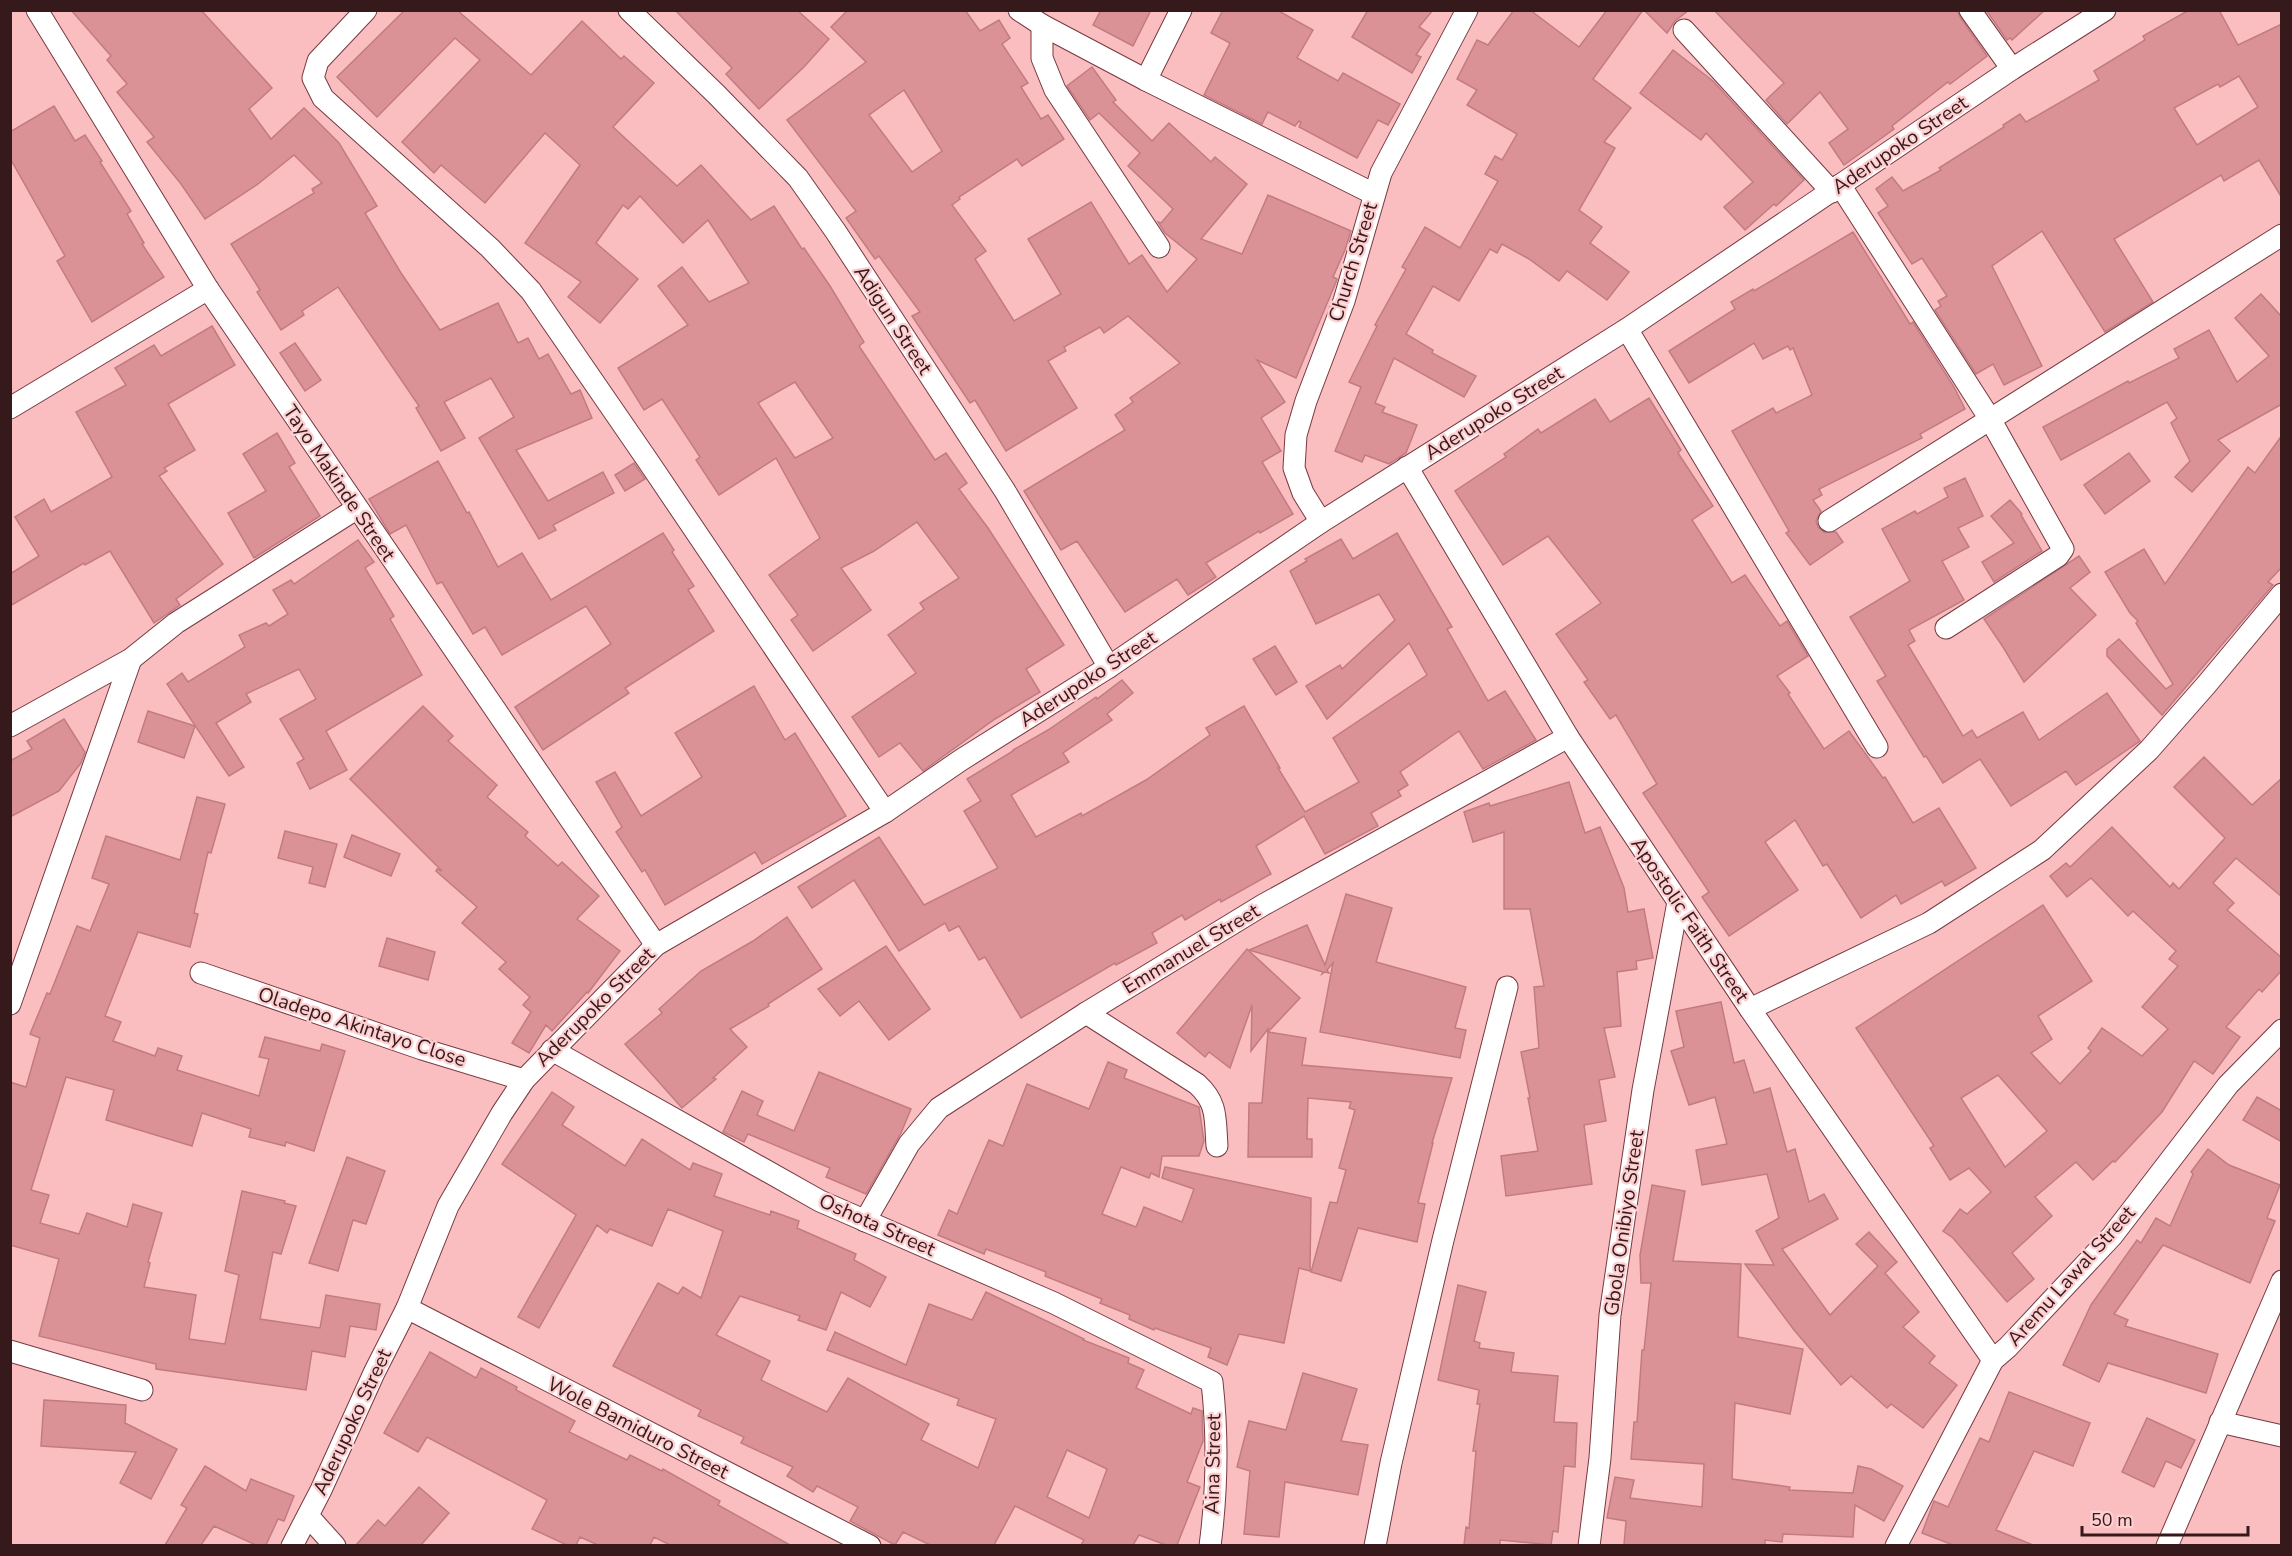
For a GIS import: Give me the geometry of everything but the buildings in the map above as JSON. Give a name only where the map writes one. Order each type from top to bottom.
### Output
[{"type":"street","name":"Tayo Makinde Street","points":[[37,10],[208,289],[356,509],[656,945]]},
{"type":"street","name":"Adigun Street","points":[[629,10],[798,178],[836,232],[1005,491],[1109,667]]},
{"type":"street","points":[[1019,10],[1042,25],[1146,80],[1374,194]]},
{"type":"street","points":[[1146,80],[1180,10]]},
{"type":"street","name":"Church Street","points":[[1321,522],[1303,493],[1293,468],[1296,435],[1306,401],[1344,301],[1381,173],[1467,10]]},
{"type":"street","points":[[1970,10],[2012,69]]},
{"type":"street","name":"Aderupoko Street","points":[[292,1545],[407,1308],[448,1206],[524,1080],[656,945],[885,812],[961,760],[1109,667],[1321,522],[1627,329],[2012,69],[2105,10]]},
{"type":"street","points":[[355,15],[318,61],[314,78],[323,98],[490,248],[531,291],[885,812]]},
{"type":"street","points":[[1042,25],[1042,58],[1055,90],[1160,247]]},
{"type":"street","points":[[1684,30],[1836,188],[1990,419],[2063,549],[2058,556],[1946,628]]},
{"type":"street","points":[[1829,521],[2282,235]]},
{"type":"street","points":[[10,408],[208,289]]},
{"type":"street","points":[[1627,329],[1877,747]]},
{"type":"street","name":"Apostolic Faith Street","points":[[1407,467],[1568,737],[1750,1009],[1993,1360]]},
{"type":"street","points":[[10,726],[130,659],[176,623],[356,509]]},
{"type":"street","points":[[1750,1009],[1929,923],[2042,850],[2149,750],[2282,594]]},
{"type":"street","points":[[10,1004],[130,659]]},
{"type":"street","name":"Emmanuel Street","points":[[865,1221],[909,1144],[939,1108],[1086,1013],[1263,905],[1568,737]]},
{"type":"street","name":"Gbola Onibiyo Street","points":[[1589,1545],[1599,1458],[1610,1316],[1643,1090],[1678,903]]},
{"type":"street","name":"Oladepo Akintayo Close","points":[[201,973],[422,1049],[524,1080]]},
{"type":"street","points":[[1375,1545],[1391,1463],[1443,1240],[1507,987]]},
{"type":"street","points":[[1086,1013],[1197,1084],[1208,1095],[1214,1108],[1217,1146]]},
{"type":"street","name":"Aremu Lawal Street","points":[[1896,1545],[1993,1360],[2008,1347],[2112,1236],[2228,1085],[2282,1030]]},
{"type":"street","name":"Oshota Street","points":[[552,1050],[820,1201],[1054,1303],[1212,1382]]},
{"type":"street","points":[[2167,1545],[2282,1281]]},
{"type":"street","name":"Wole Bamiduro Street","points":[[407,1308],[870,1545]]},
{"type":"street","points":[[10,1351],[142,1390]]},
{"type":"street","name":"Aina Street","points":[[1210,1545],[1214,1516],[1215,1422],[1212,1382]]},
{"type":"street","points":[[2220,1422],[2282,1436]]},
{"type":"street","points":[[308,1516],[335,1545]]}]
